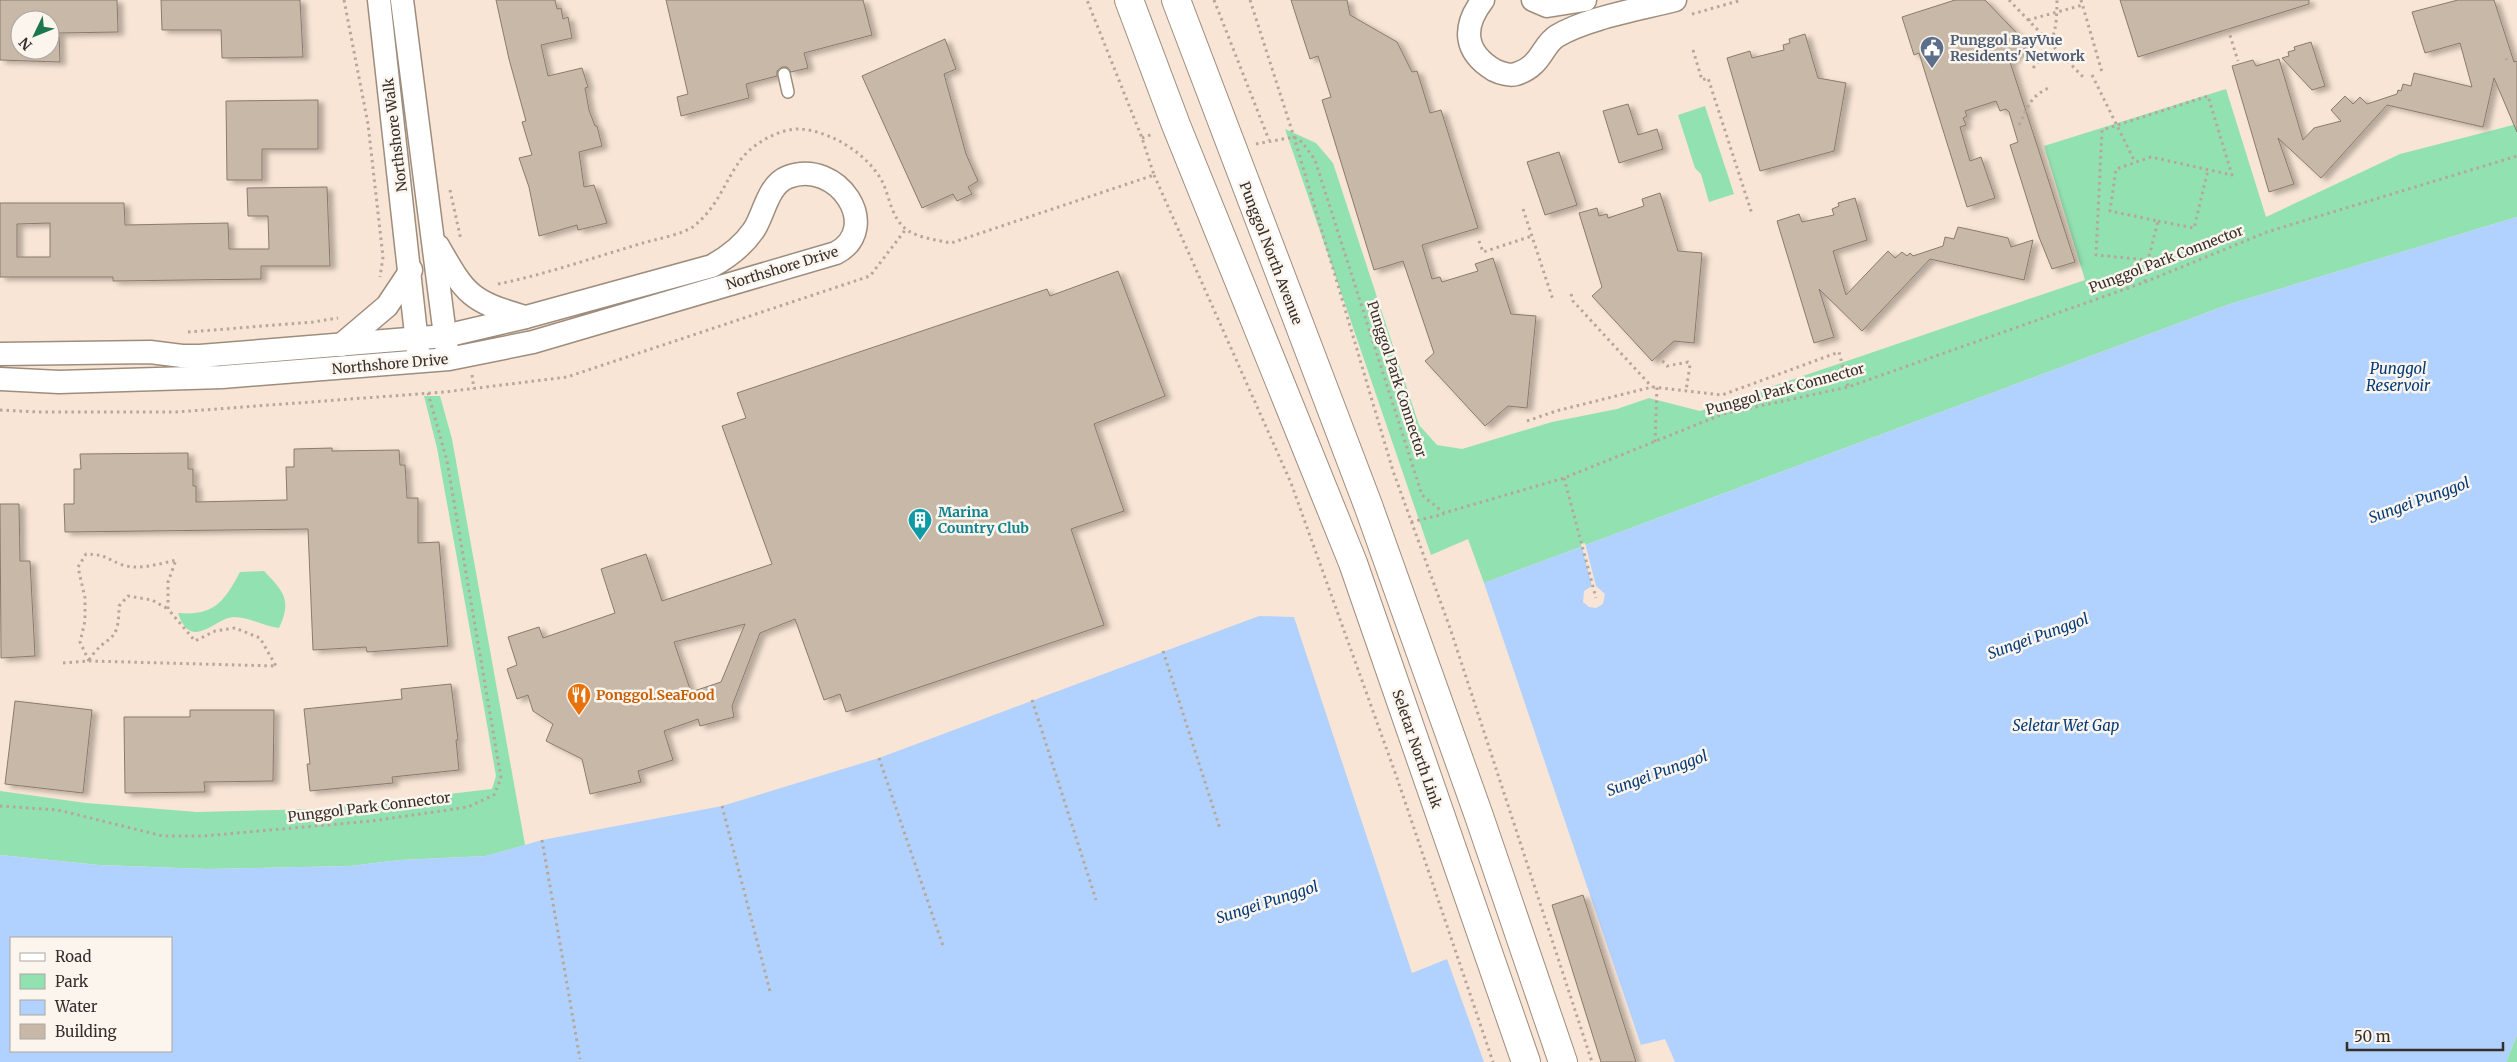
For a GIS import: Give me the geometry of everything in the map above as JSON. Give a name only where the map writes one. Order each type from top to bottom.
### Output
[{"type":"main road","name":"Seletar North Link","points":[[1128,0],[1353,563],[1526,1062]]},
{"type":"main road","name":"Punggol North Avenue","points":[[1176,0],[1368,505],[1564,1062]]},
{"type":"street","name":"Northshore Walk","points":[[379,0],[411,270],[412,311],[419,363]]},
{"type":"street","name":"Northshore Walk","points":[[402,0],[444,336],[449,359]]},
{"type":"street","points":[[1483,0],[1472,13],[1469,29],[1470,45],[1480,62],[1499,72],[1514,75],[1540,59],[1556,37],[1582,26],[1675,0]]},
{"type":"street","points":[[1533,0],[1547,6],[1585,0]]},
{"type":"street","name":"Northshore Drive","points":[[0,354],[150,352],[201,366],[222,377],[419,363],[449,359],[533,342],[836,253],[850,244],[854,238],[856,222],[852,205],[844,191],[832,180],[824,176],[801,175],[787,177],[770,195],[758,223],[750,235],[728,257],[712,266],[526,317],[444,336],[340,345],[201,366],[59,382],[0,379]]},
{"type":"street","name":"Northshore Walk","points":[[432,235],[457,278],[472,296],[490,307],[526,317]]},
{"type":"street","points":[[340,345],[387,306],[411,270]]},
{"type":"lane","points":[[784,74],[788,92]]},
{"type":"path","points":[[344,0],[368,124],[383,257],[379,283]]},
{"type":"path","points":[[1087,0],[1142,138]]},
{"type":"path","points":[[1214,0],[1269,140],[1294,137]]},
{"type":"path","points":[[1250,0],[1294,137],[1393,471],[1450,628],[1592,1062]]},
{"type":"path","points":[[2009,0],[2083,78]]},
{"type":"path","points":[[2034,68],[2047,53],[2051,44],[2057,26],[2057,0]]},
{"type":"path","points":[[2081,0],[2102,72]]},
{"type":"path","points":[[2028,20],[2082,5]]},
{"type":"path","points":[[2228,29],[2238,61]]},
{"type":"path","points":[[1693,50],[1702,80],[1708,78],[1752,214]]},
{"type":"path","points":[[2506,58],[2508,64]]},
{"type":"path","points":[[2092,75],[2135,162]]},
{"type":"path","points":[[2019,125],[2027,107],[2038,92],[2051,87]]},
{"type":"path","points":[[2148,260],[2096,255],[2102,130],[2208,96],[2232,175],[2150,157],[2116,169],[2110,211],[2194,228],[2208,170]]},
{"type":"path","name":"Punggol Park Connector","points":[[1294,137],[1309,150],[1320,176],[1422,495],[1444,513],[1564,478],[1723,414],[1848,387],[2145,282],[2267,232],[2517,156]]},
{"type":"path","points":[[1154,175],[1291,483],[1397,778],[1493,1062]]},
{"type":"path","points":[[1523,209],[1553,300]]},
{"type":"path","points":[[2145,282],[2148,260],[2158,221]]},
{"type":"path","points":[[0,410],[38,412],[176,412],[474,389],[567,377],[703,330],[870,276],[906,229]]},
{"type":"path","points":[[1478,240],[1483,252],[1532,236]]},
{"type":"path","points":[[1571,294],[1573,301],[1654,387],[1655,442]]},
{"type":"path","points":[[187,332],[312,322],[336,319],[345,314]]},
{"type":"path","points":[[1528,421],[1556,411],[1654,387],[1722,395],[1839,352],[1848,387]]},
{"type":"path","points":[[1658,356],[1667,366],[1688,362],[1690,365],[1686,391]]},
{"type":"path","name":"Punggol Park Connector","points":[[0,806],[58,810],[163,836],[203,836],[372,821],[468,806],[494,795],[501,778],[447,461],[428,393]]},
{"type":"path","points":[[1564,478],[1596,598]]},
{"type":"path","points":[[1411,522],[1444,513]]},
{"type":"path","points":[[89,661],[80,642],[85,620],[85,598],[78,566],[86,554],[105,555],[122,565],[148,566],[176,560],[168,582],[168,609]]},
{"type":"path","points":[[63,663],[89,661],[276,666],[260,638],[235,628],[215,631],[195,641],[168,609],[152,600],[128,596],[119,606],[119,625],[114,637],[97,647],[89,661]]},
{"type":"path","points":[[1163,651],[1220,829]]},
{"type":"path","points":[[1032,700],[1096,900]]},
{"type":"path","points":[[879,758],[943,946]]},
{"type":"path","points":[[722,806],[771,995]]},
{"type":"path","points":[[542,840],[580,1059]]},
{"type":"green space","points":[[2226,89],[2266,217],[2400,154],[2517,124],[2517,217],[2227,305],[1484,583],[1468,539],[1431,555],[1285,129],[1316,143],[1333,163],[1419,425],[1437,445],[1462,449],[1552,422],[1617,409],[1649,398],[1700,411],[2085,280],[2044,146]]},
{"type":"green space","points":[[1705,106],[1734,194],[1709,202],[1701,174],[1695,168],[1678,115]]},
{"type":"green space","points":[[424,396],[440,396],[452,439],[525,845],[486,856],[400,860],[350,866],[207,869],[99,865],[0,855],[0,791],[86,803],[197,812],[319,809],[492,789],[496,776],[437,448]]},
{"type":"green space","points":[[264,571],[277,585],[284,597],[285,610],[279,628],[245,618],[234,617],[227,618],[197,632],[183,625],[178,613],[201,612],[209,609],[223,599],[240,572]]},
{"type":"green space","points":[[2517,1035],[2517,1062],[2506,1062]]},
{"type":"water","name":"Seletar Wet Gap","points":[[2517,217],[2517,1035],[2506,1062],[1675,1062],[1665,1039],[1641,1045],[1484,583],[2227,305]]},
{"type":"water","name":"Sungei Punggol","points":[[1259,616],[1294,617],[1412,973],[1447,959],[1484,1062],[0,1062],[0,855],[99,865],[207,869],[350,866],[400,860],[486,856],[542,840],[722,806],[879,758]]},
{"type":"pier","points":[[1585,543],[1596,586],[1605,594],[1603,604],[1596,608],[1589,607],[1583,602],[1584,591],[1592,586],[1581,544]]},
{"type":"building","points":[[0,0],[117,0],[118,32],[60,33],[60,10],[10,10],[10,60],[60,60],[60,62],[0,60]]},
{"type":"building","points":[[161,0],[300,0],[303,57],[222,58],[221,30],[162,30]]},
{"type":"building","points":[[496,0],[555,0],[557,9],[561,8],[563,19],[568,17],[572,38],[541,45],[548,76],[582,68],[588,87],[585,88],[589,110],[595,126],[597,126],[602,146],[579,152],[584,187],[594,185],[607,223],[578,230],[577,225],[539,236],[529,187],[519,158],[532,155],[522,122],[526,121],[509,59]]},
{"type":"building","points":[[666,0],[863,0],[872,35],[804,53],[808,68],[791,72],[787,67],[782,67],[777,71],[777,76],[746,84],[749,98],[681,116],[677,97],[688,94]]},
{"type":"building","points":[[1291,0],[1347,0],[1350,15],[1397,42],[1412,72],[1417,71],[1430,113],[1441,110],[1478,228],[1422,245],[1432,279],[1440,277],[1442,282],[1478,271],[1475,264],[1493,258],[1511,314],[1536,316],[1527,408],[1508,406],[1485,426],[1425,361],[1434,353],[1403,261],[1374,270],[1322,100],[1331,97],[1318,56],[1310,59]]},
{"type":"building","points":[[1955,0],[1985,0],[2028,45],[2010,62],[2075,262],[2052,269],[2039,237],[2010,145],[2018,142],[2009,112],[2006,109],[2000,111],[1996,101],[1965,111],[1967,116],[1963,118],[1966,125],[1960,127],[1970,161],[1981,157],[1995,198],[1967,207],[1919,53],[1914,55],[1902,17]]},
{"type":"building","points":[[2120,0],[2309,0],[2309,4],[2138,57]]},
{"type":"building","points":[[2458,0],[2494,0],[2514,62],[2517,61],[2517,132],[2494,78],[2483,127],[2387,105],[2321,178],[2278,138],[2294,184],[2269,192],[2232,66],[2253,60],[2256,66],[2279,59],[2303,140],[2314,128],[2341,121],[2331,110],[2345,96],[2353,104],[2360,97],[2367,104],[2397,94],[2398,90],[2401,91],[2403,84],[2411,86],[2414,73],[2472,87],[2460,43],[2425,53],[2412,12]]},
{"type":"building","points":[[1805,34],[1818,78],[1846,83],[1834,151],[1760,171],[1727,58],[1750,51],[1752,58],[1784,50],[1783,45],[1790,43],[1789,39]]},
{"type":"building","points":[[945,39],[956,69],[944,74],[966,154],[978,181],[968,187],[972,194],[957,201],[953,194],[922,208],[862,76]]},
{"type":"building","points":[[2311,42],[2325,86],[2312,90],[2282,58],[2289,56],[2288,52],[2295,50],[2294,47]]},
{"type":"building","points":[[318,100],[318,149],[262,149],[262,180],[227,180],[226,101]]},
{"type":"building","points":[[1628,104],[1638,135],[1657,129],[1663,149],[1619,163],[1603,111]]},
{"type":"building","points":[[1559,152],[1577,205],[1545,215],[1527,162]]},
{"type":"building","points":[[327,187],[330,266],[261,266],[261,279],[113,281],[113,277],[0,277],[0,203],[124,203],[125,225],[228,223],[229,249],[269,249],[268,216],[248,216],[247,188]],"holes":[[[50,223],[50,257],[17,257],[17,224]]]},
{"type":"building","points":[[1660,193],[1678,251],[1702,253],[1694,343],[1674,341],[1652,361],[1592,296],[1602,287],[1579,213],[1597,208],[1599,216],[1607,214],[1608,218],[1644,206],[1642,199]]},
{"type":"building","points":[[1855,198],[1867,240],[1833,251],[1846,295],[1888,251],[1895,258],[1902,252],[1907,256],[1910,253],[1913,256],[1943,246],[1945,237],[1954,239],[1958,227],[2008,238],[2011,247],[2033,240],[2024,280],[1930,259],[1862,331],[1819,289],[1834,337],[1814,343],[1777,221],[1799,214],[1802,222],[1834,215],[1832,209],[1839,206],[1838,203]]},
{"type":"building","name":"Marina Country Club","points":[[1118,271],[1165,396],[1094,424],[1124,511],[1071,529],[1104,625],[846,712],[840,694],[824,700],[795,619],[760,633],[732,706],[734,717],[700,726],[698,719],[664,731],[673,760],[638,771],[641,782],[590,794],[582,759],[546,741],[553,724],[533,711],[528,695],[517,699],[507,669],[517,665],[508,637],[539,627],[543,638],[615,613],[601,569],[646,554],[662,601],[772,564],[722,426],[746,418],[737,393],[1047,289],[1050,296]],"holes":[[[745,624],[721,682],[691,692],[674,642]]]},
{"type":"building","points":[[332,448],[332,451],[399,450],[400,465],[405,465],[407,498],[418,498],[418,543],[439,542],[448,646],[367,652],[366,647],[313,650],[308,529],[65,532],[64,504],[74,504],[74,469],[81,469],[80,454],[188,453],[188,469],[193,469],[193,486],[196,486],[196,502],[287,500],[286,467],[294,467],[294,449]]},
{"type":"building","points":[[0,504],[19,504],[20,561],[30,561],[35,656],[1,658]]},
{"type":"building","points":[[451,684],[458,740],[456,740],[459,770],[392,777],[393,783],[310,791],[307,764],[310,764],[304,709],[402,699],[401,689]]},
{"type":"building","points":[[15,701],[92,710],[83,793],[5,784]]},
{"type":"building","points":[[190,710],[274,710],[273,781],[204,782],[205,792],[125,793],[124,717],[190,717]]},
{"type":"building","points":[[1583,895],[1636,1062],[1601,1062],[1552,905]]},
{"type":"place","name":"Punggol BayVue Residents' Network","points":[[1932,69]]},
{"type":"place","name":"Marina Country Club","points":[[920,541]]},
{"type":"place","name":"Ponggol.SeaFood","points":[[579,716]]},
{"type":"water label","name":"Punggol Reservoir","points":[[2398,376]]}]
